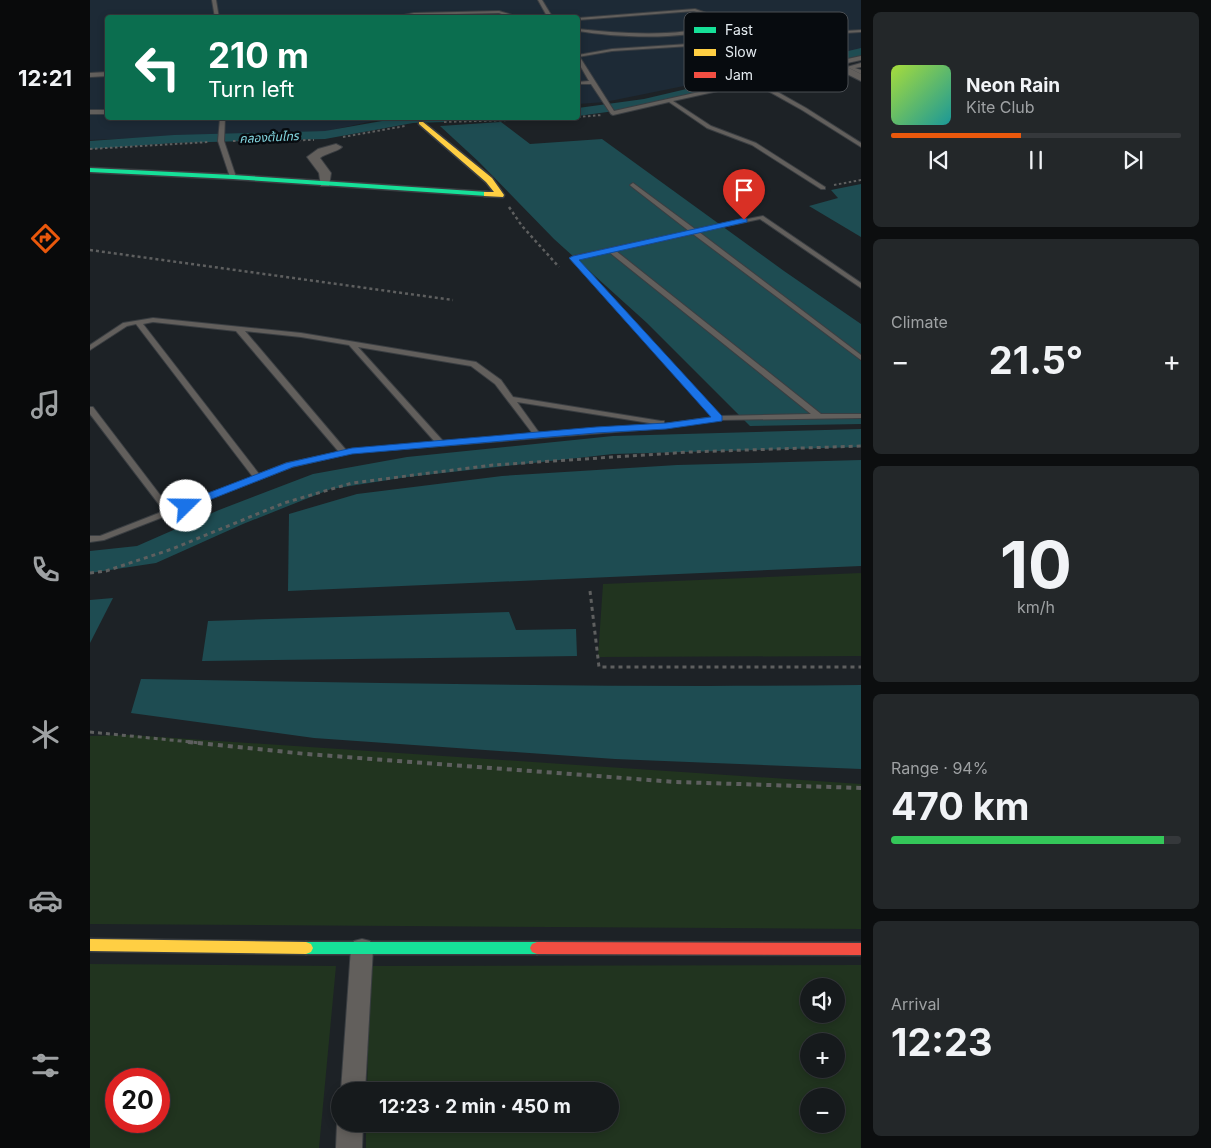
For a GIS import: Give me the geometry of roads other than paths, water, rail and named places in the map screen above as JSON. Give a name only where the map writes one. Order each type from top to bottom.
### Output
[{"type":"street","points":[[848,71],[861,78]]},
{"type":"street","points":[[90,170],[233,177],[500,195],[490,180],[421,123]]},
{"type":"street","points":[[325,183],[326,173],[314,157],[336,143]]},
{"type":"street","points":[[90,946],[861,949]]},
{"type":"street","points":[[353,1082],[362,948]]},
{"type":"street","points":[[349,1148],[350,1132]]},
{"type":"lane","points":[[214,0],[216,15]]},
{"type":"lane","points":[[540,0],[549,15]]},
{"type":"lane","points":[[580,19],[695,10],[700,12]]},
{"type":"lane","points":[[410,15],[499,12],[510,15]]},
{"type":"lane","points":[[580,30],[617,35],[684,32]]},
{"type":"lane","points":[[848,32],[861,31]]},
{"type":"lane","points":[[580,57],[612,50],[684,45]]},
{"type":"lane","points":[[848,61],[861,58]]},
{"type":"lane","points":[[580,61],[613,113],[714,92]]},
{"type":"lane","points":[[861,65],[850,67],[861,72]]},
{"type":"lane","points":[[90,75],[105,74]]},
{"type":"lane","points":[[580,83],[592,82]]},
{"type":"lane","points":[[774,92],[861,145]]},
{"type":"lane","points":[[671,102],[710,127],[754,144],[823,188]]},
{"type":"lane","points":[[90,112],[105,112]]},
{"type":"lane","points":[[222,120],[222,139],[233,177]]},
{"type":"lane","points":[[633,185],[861,358]]},
{"type":"lane","points":[[718,418],[573,258],[761,217],[861,286]]},
{"type":"lane","points":[[611,250],[818,416]]},
{"type":"lane","points":[[90,348],[125,324],[153,320],[238,328],[473,364],[498,382],[538,436]]},
{"type":"lane","points":[[138,322],[258,477]]},
{"type":"lane","points":[[238,328],[344,453]]},
{"type":"lane","points":[[352,344],[441,444]]},
{"type":"lane","points":[[511,399],[675,425]]},
{"type":"lane","points":[[90,409],[169,512]]},
{"type":"lane","points":[[90,539],[102,538],[290,465],[344,453],[675,425],[718,418],[861,416]]},
{"type":"waterway","name":"คลองต้นไทร","points":[[848,55],[861,52]]},
{"type":"waterway","name":"คลองต้นไทร","points":[[580,112],[644,103],[691,92]]},
{"type":"waterway","name":"คลองต้นไทร","points":[[90,145],[174,139],[325,135],[408,120]]},
{"type":"waterway","points":[[90,562],[144,556],[231,517],[324,481],[407,467],[613,445],[861,438]]}]
